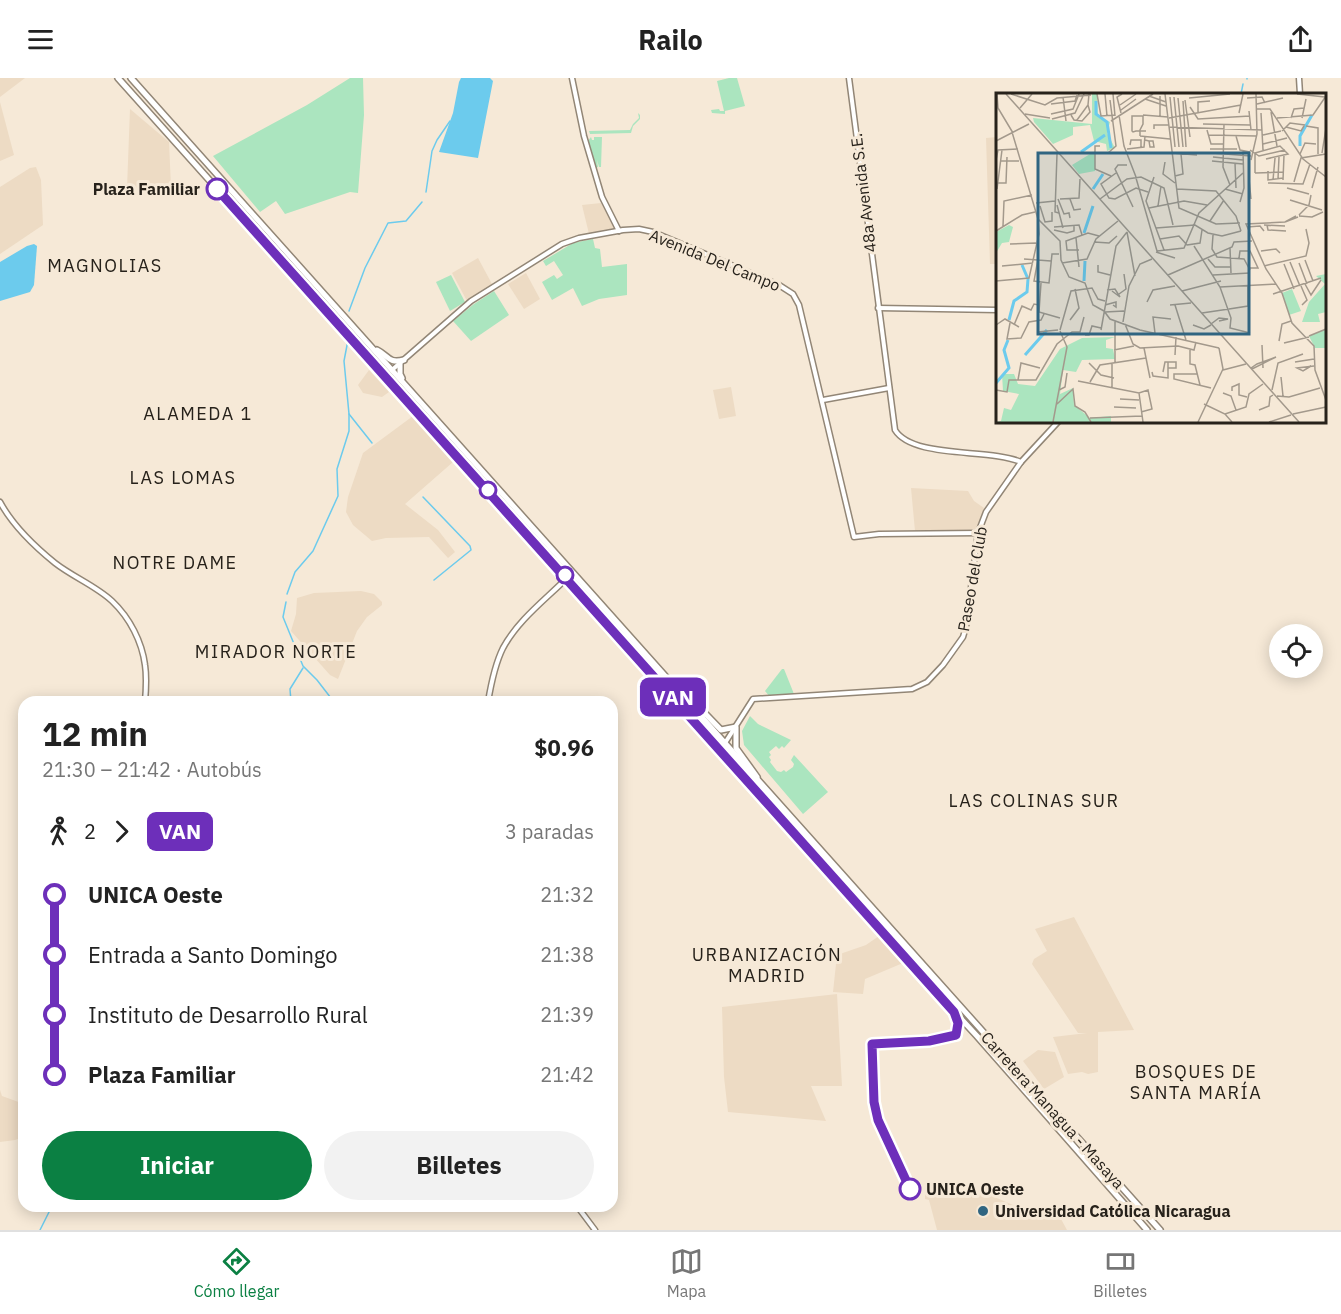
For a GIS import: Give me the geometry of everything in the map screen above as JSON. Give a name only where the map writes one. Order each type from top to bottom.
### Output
[{"type":"highway","name":"Carretera Managua - Masaya","points":[[118,78],[1147,1230]]},
{"type":"highway","name":"Carretera Managua - Masaya","points":[[131,78],[1160,1230]]},
{"type":"highway","points":[[358,346],[366,349],[383,369],[392,370],[391,377],[406,395],[410,404]]},
{"type":"highway","points":[[372,347],[390,360],[402,361],[399,374],[404,382]]},
{"type":"highway","points":[[490,480],[497,495],[507,507],[507,511],[513,513],[526,527],[538,533]]},
{"type":"highway","points":[[681,693],[691,699],[721,730],[736,727],[736,748],[755,772],[760,783]]},
{"type":"highway","points":[[679,704],[719,743],[725,744],[725,751],[747,776],[751,784]]},
{"type":"highway","points":[[956,1002],[970,1024],[970,1030],[976,1030],[994,1043]]},
{"type":"highway","points":[[954,1012],[958,1023],[956,1035]]},
{"type":"highway","points":[[1020,1086],[1027,1087],[1027,1081]]},
{"type":"highway","points":[[1030,1097],[1030,1091],[1035,1090]]},
{"type":"street","points":[[572,78],[582,129],[602,197],[619,231]]},
{"type":"street","name":"48a Avenida S.E.","points":[[849,78],[895,430],[900,438],[907,442],[958,452],[1002,456],[1021,462]]},
{"type":"street","points":[[1299,78],[1300,93]]},
{"type":"street","name":"Avenida Del Campo","points":[[392,370],[471,301],[562,244],[579,238],[619,231],[639,229],[653,232],[779,285],[793,294],[799,305],[823,400],[854,537],[879,534],[978,533]]},
{"type":"street","points":[[878,308],[996,310]]},
{"type":"street","points":[[823,400],[889,388]]},
{"type":"street","name":"Paseo del Club","points":[[736,727],[753,699],[912,689],[927,682],[957,646],[966,627],[978,533],[986,512],[1021,462],[1057,423]]},
{"type":"street","points":[[0,502],[7,515],[24,535],[55,563],[112,601],[126,618],[139,640],[145,663],[146,696]]},
{"type":"street","points":[[489,696],[498,661],[510,635],[567,578]]},
{"type":"street","points":[[725,744],[736,727]]},
{"type":"street","points":[[582,1212],[595,1230]]},
{"type":"shaded area","points":[[0,78],[25,78],[0,97]]},
{"type":"shaded area","points":[[0,102],[14,155],[0,161]]},
{"type":"shaded area","name":"Plaza Familiar","points":[[130,109],[169,142],[171,187],[127,188]]},
{"type":"shaded area","points":[[996,137],[996,264],[990,264],[986,138]]},
{"type":"shaded area","points":[[36,167],[41,180],[43,225],[0,254],[0,187],[30,168]]},
{"type":"shaded area","points":[[601,203],[615,229],[589,234],[582,205]]},
{"type":"shaded area","points":[[478,258],[492,284],[467,301],[452,273]]},
{"type":"shaded area","points":[[526,273],[540,299],[524,309],[508,284]]},
{"type":"shaded area","points":[[369,370],[389,392],[382,397],[363,393],[358,385]]},
{"type":"shaded area","points":[[731,387],[736,416],[719,419],[713,390]]},
{"type":"shaded area","points":[[413,416],[453,462],[405,504],[438,530],[455,552],[448,558],[429,537],[386,538],[372,541],[353,525],[346,512],[348,497],[363,453]]},
{"type":"shaded area","points":[[911,488],[968,491],[974,501],[984,508],[976,530],[915,531]]},
{"type":"shaded area","points":[[361,591],[374,594],[382,605],[367,617],[357,631],[338,679],[330,675],[291,631],[296,614],[297,598],[314,593]]},
{"type":"shaded area","points":[[1074,917],[1134,1030],[1098,1032],[1098,1072],[1088,1074],[1082,1072],[1068,1074],[1053,1037],[1087,1033],[1078,1033],[1032,964],[1034,959],[1047,951],[1035,929]]},
{"type":"shaded area","points":[[879,936],[903,963],[865,979],[863,994],[833,992],[837,955],[866,945]]},
{"type":"shaded area","points":[[837,994],[842,1086],[811,1086],[826,1121],[728,1112],[724,1077],[722,1007]]},
{"type":"shaded area","points":[[1038,1050],[1055,1052],[1064,1077],[1044,1089],[1023,1061]]},
{"type":"shaded area","points":[[0,1090],[2,1096],[18,1102],[18,1139],[0,1142]]},
{"type":"shaded area","name":"Universidad Católica Nicaragua","points":[[947,1184],[969,1186],[1013,1205],[1061,1219],[1067,1230],[937,1230],[929,1200],[925,1199],[925,1188],[944,1188]]},
{"type":"green space","points":[[350,78],[363,78],[364,115],[358,193],[350,192],[285,214],[276,201],[260,212],[213,156],[307,105]]},
{"type":"green space","points":[[737,78],[745,106],[725,111],[725,114],[712,113],[711,110],[724,111],[717,81]]},
{"type":"green space","points":[[638,113],[640,119],[633,126],[631,133],[590,134],[589,131],[630,130],[633,124],[639,118]]},
{"type":"green space","points":[[591,137],[594,140],[594,137],[602,137],[601,167],[597,160],[598,167],[596,168],[588,141]]},
{"type":"green space","points":[[593,239],[595,248],[600,249],[602,267],[627,264],[627,295],[599,299],[582,306],[573,288],[552,300],[542,282],[554,275],[557,279],[563,275],[554,261],[546,266],[543,261],[573,243]]},
{"type":"green space","points":[[451,275],[465,302],[450,311],[436,282]]},
{"type":"green space","points":[[494,291],[509,315],[471,341],[453,321]]},
{"type":"green space","points":[[784,669],[794,694],[792,697],[770,697],[765,691]]},
{"type":"green space","points":[[750,716],[758,724],[791,740],[784,748],[782,746],[779,749],[776,746],[769,752],[770,762],[777,771],[786,772],[793,767],[791,760],[794,755],[828,792],[803,814],[744,745],[742,731]]},
{"type":"water","points":[[461,78],[490,78],[493,81],[478,158],[439,152],[453,113]]},
{"type":"water","points":[[34,244],[37,246],[34,285],[30,292],[0,301],[0,262]]},
{"type":"waterway","points":[[1241,93],[1243,84]]},
{"type":"waterway","points":[[426,192],[432,151],[450,121]]},
{"type":"waterway","points":[[349,311],[365,268],[388,223],[406,221],[422,202]]},
{"type":"waterway","points":[[348,340],[344,361],[349,414],[372,443]]},
{"type":"waterway","points":[[287,594],[295,572],[313,551],[338,496],[337,469],[349,431],[349,414]]},
{"type":"waterway","points":[[423,497],[470,546],[471,550],[434,580]]},
{"type":"waterway","points":[[286,602],[283,617],[303,666],[329,696]]},
{"type":"waterway","points":[[291,696],[290,689],[303,668]]},
{"type":"waterway","points":[[40,1230],[49,1212]]},
{"type":"bus line","name":"VAN","points":[[217,189],[954,1012],[958,1018],[956,1035],[929,1041],[872,1044],[874,1102],[880,1128],[910,1189]]},
{"type":"place","name":"Plaza Familiar","points":[[217,189]]},
{"type":"place","name":"UNICA Oeste","points":[[910,1189]]},
{"type":"place","name":"Universidad Católica Nicaragua","points":[[983,1211]]},
{"type":"district","name":"MAGNOLIAS","points":[[105,265]]},
{"type":"district","name":"ALAMEDA 1","points":[[198,413]]},
{"type":"district","name":"LAS LOMAS","points":[[183,477]]},
{"type":"district","name":"NOTRE DAME","points":[[175,562]]},
{"type":"district","name":"MIRADOR NORTE","points":[[276,651]]},
{"type":"district","name":"LAS COLINAS SUR","points":[[1034,800]]},
{"type":"district","name":"URBANIZACIÓN MADRID","points":[[767,964]]},
{"type":"district","name":"BOSQUES DE SANTA MARÍA","points":[[1196,1081]]}]
